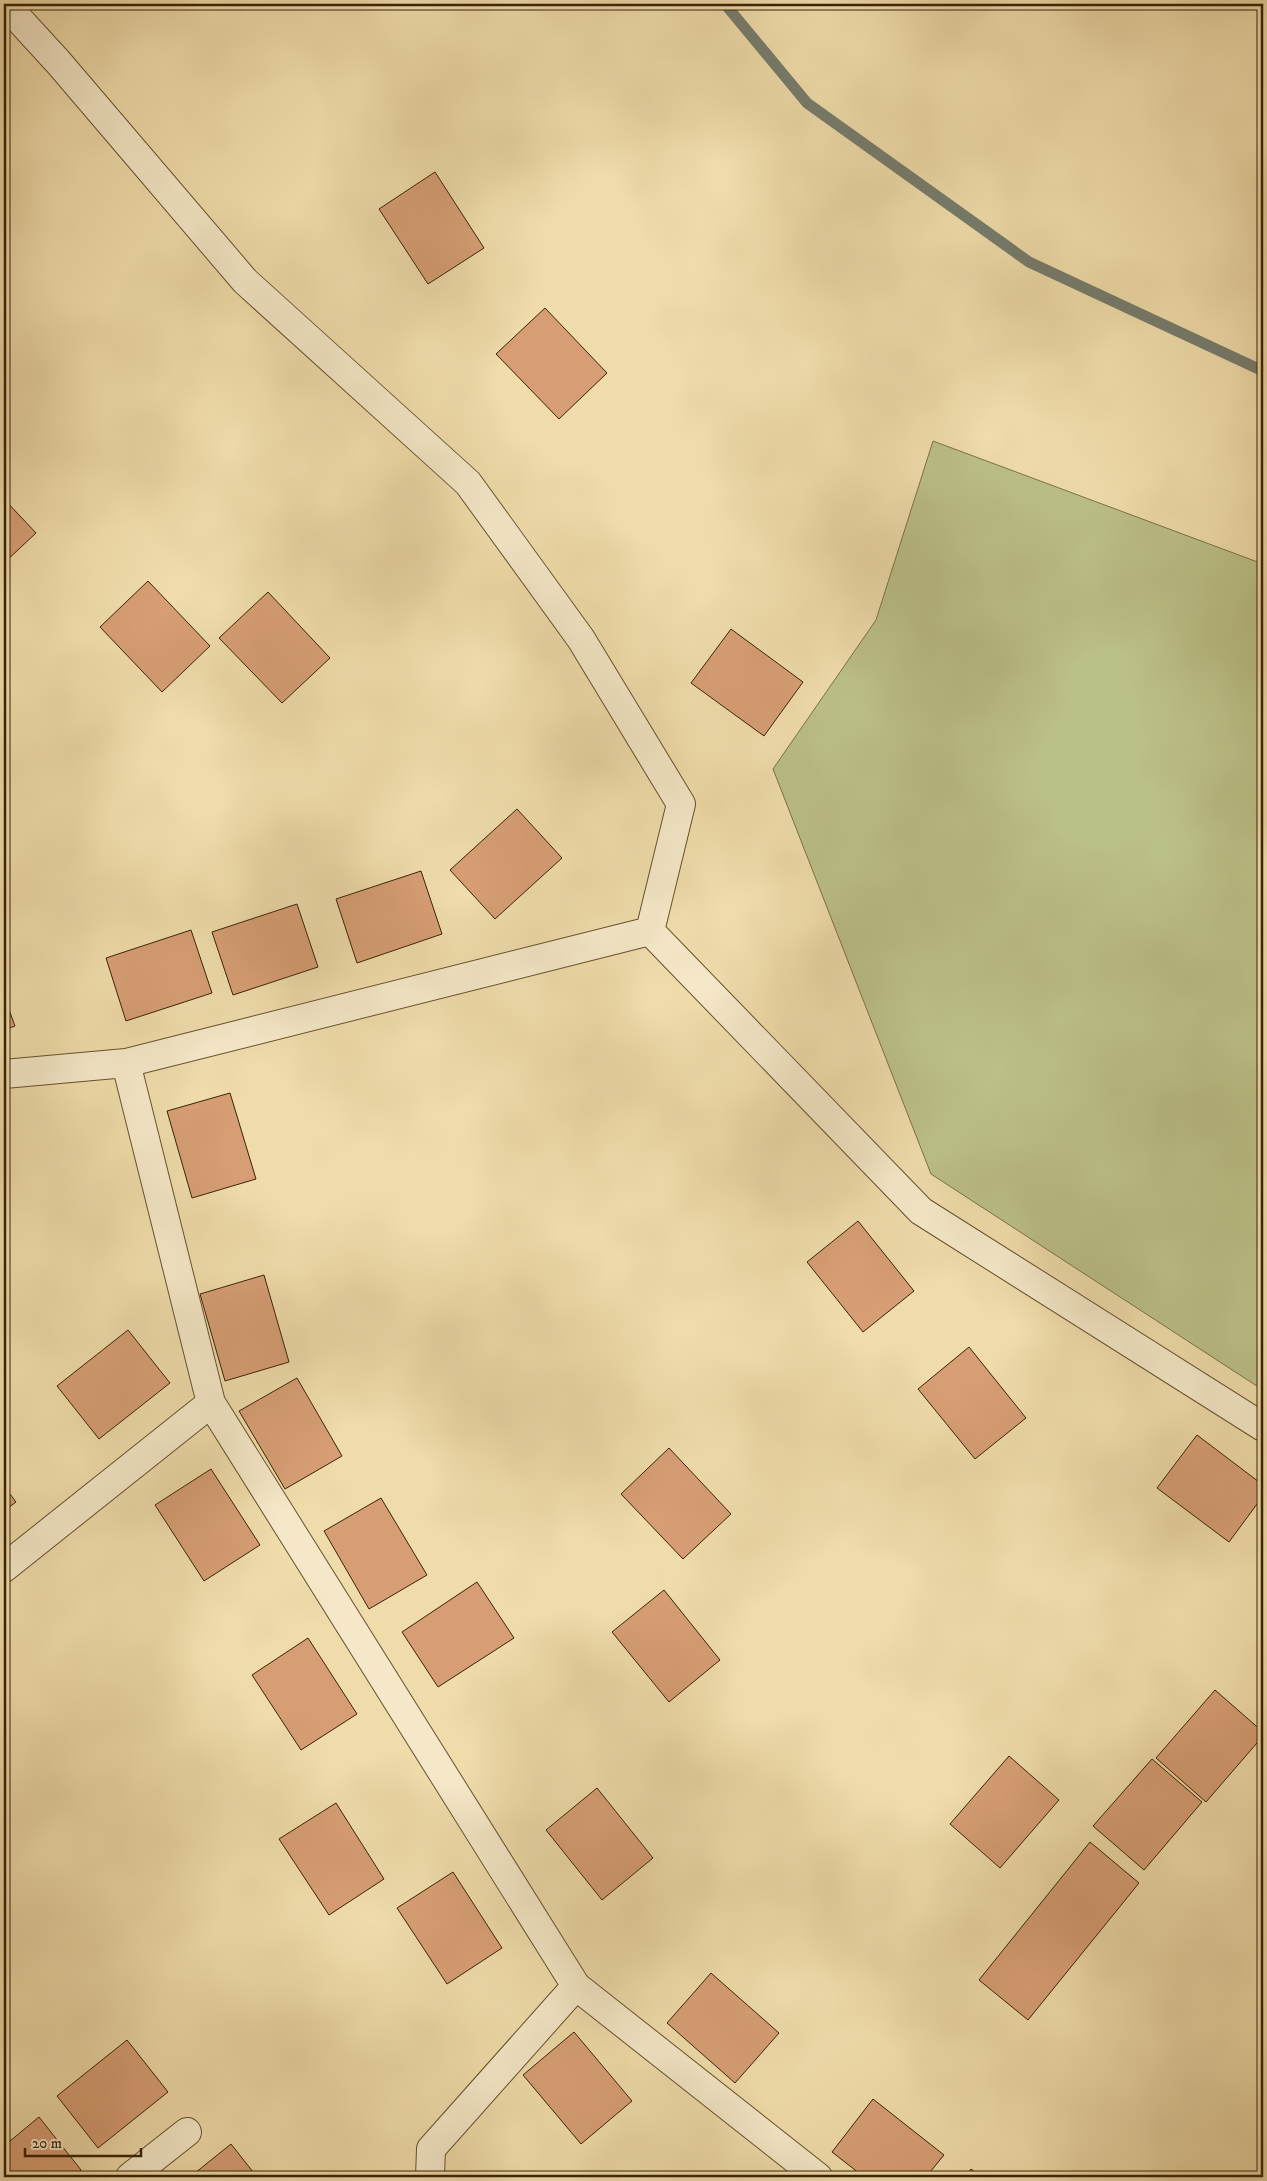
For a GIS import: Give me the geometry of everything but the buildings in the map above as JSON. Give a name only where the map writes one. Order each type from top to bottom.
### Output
[{"type":"street","points":[[4,4],[59,63],[246,281],[468,483],[581,639],[681,804],[650,931]]},
{"type":"street","points":[[4,1074],[126,1063],[650,931]]},
{"type":"street","points":[[650,931],[922,1211],[1263,1427]]},
{"type":"street","points":[[126,1063],[211,1403],[576,1986],[818,2177]]},
{"type":"street","points":[[4,1568],[211,1403]]},
{"type":"street","points":[[430,2177],[431,2149],[576,1986]]},
{"type":"street","points":[[130,2177],[187,2132]]},
{"type":"green space","points":[[933,441],[1263,564],[1263,1390],[931,1174],[773,769],[876,620]]},
{"type":"waterway","points":[[725,4],[807,103],[1029,262],[1263,371]]}]
